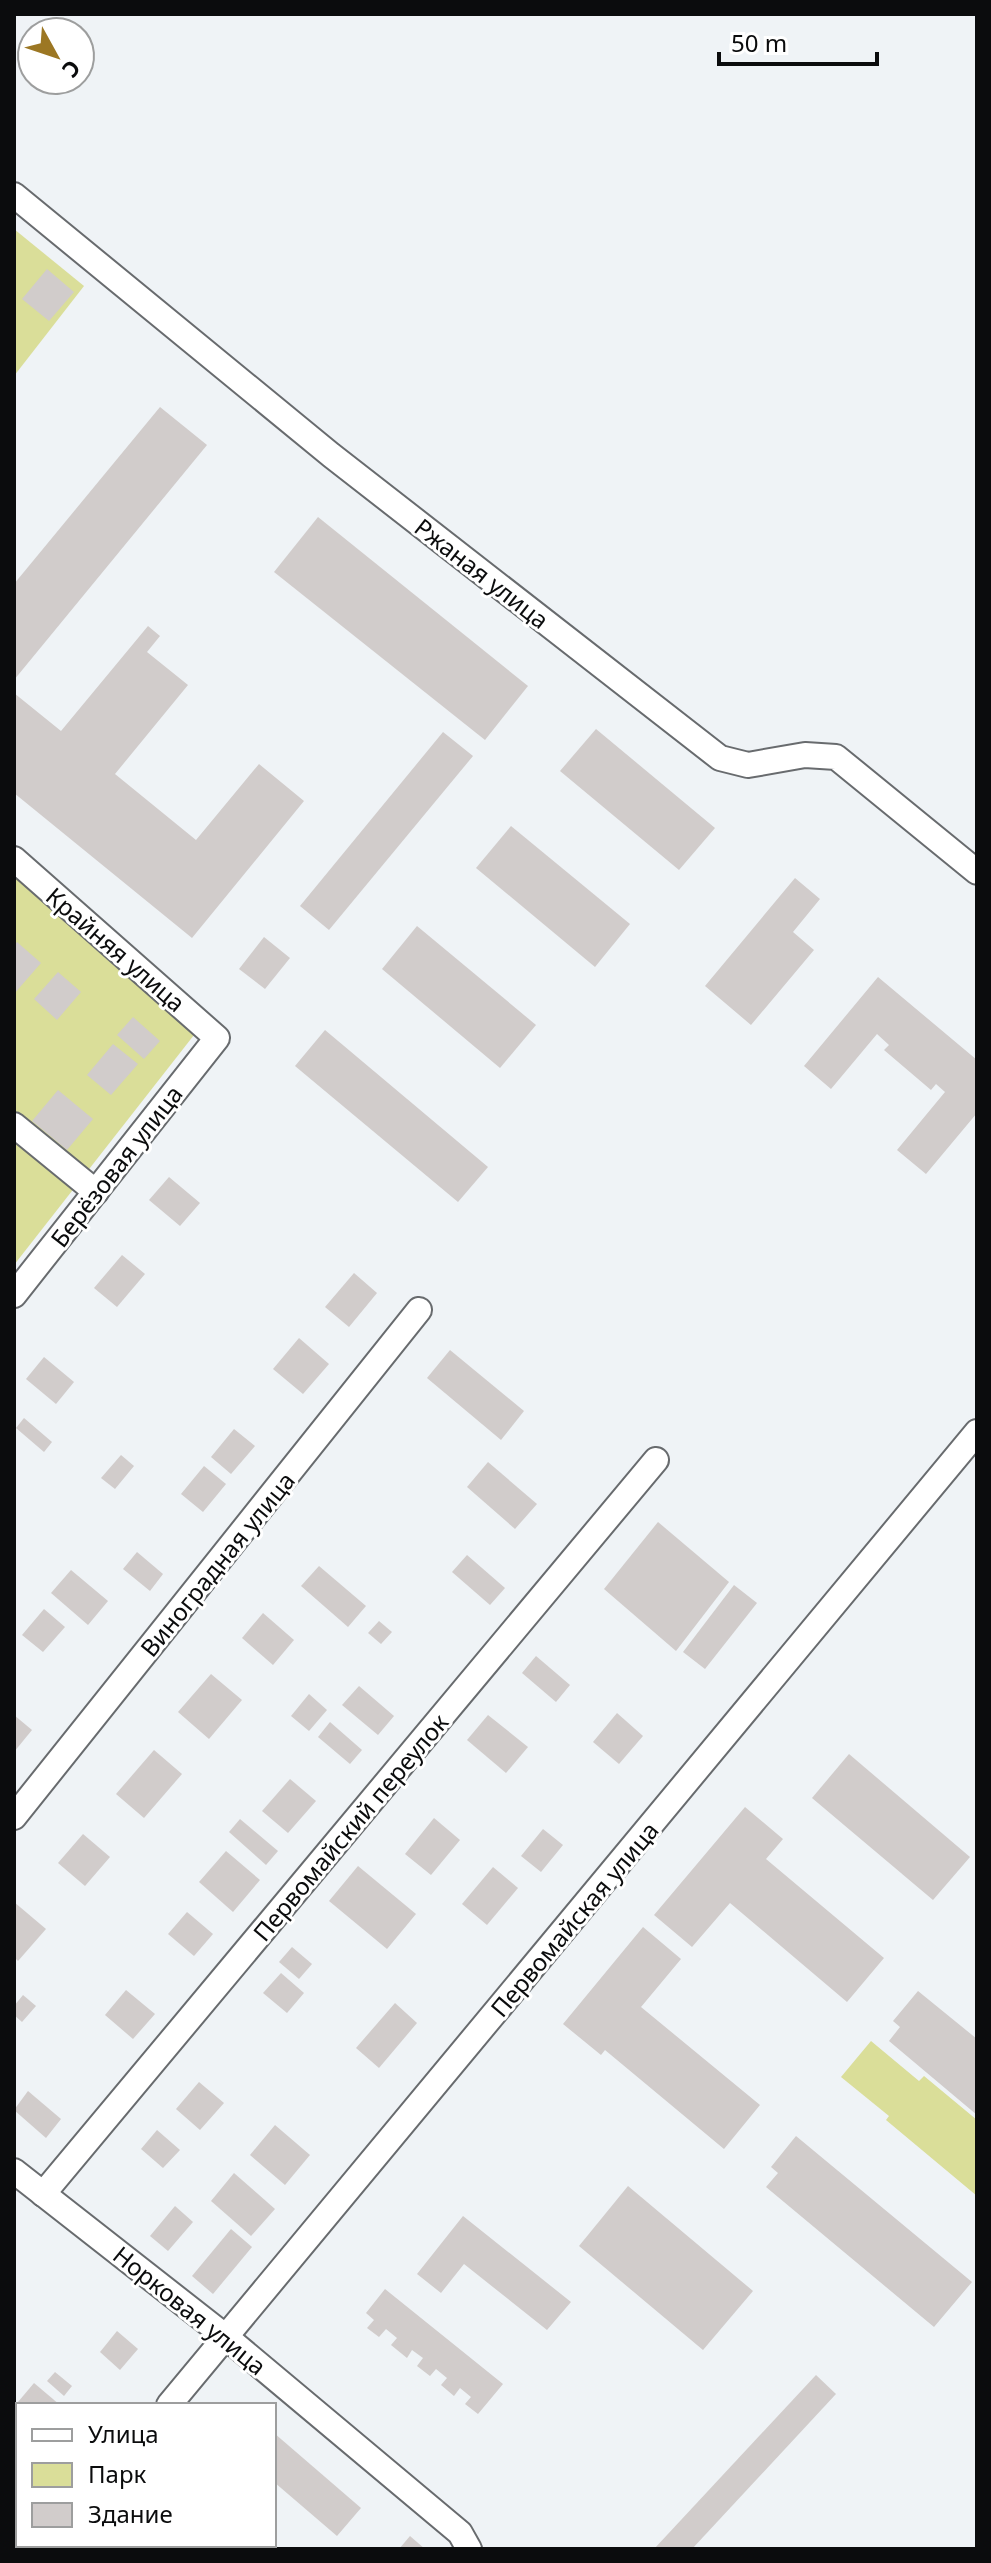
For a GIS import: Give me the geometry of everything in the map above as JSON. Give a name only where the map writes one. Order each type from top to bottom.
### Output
[{"type":"street","name":"Ржаная улица","points":[[14,195],[337,459],[720,758],[748,765],[805,755],[836,757],[977,872]]},
{"type":"street","name":"Крайняя улица","points":[[14,859],[217,1038]]},
{"type":"street","name":"Берёзовая улица","points":[[14,1295],[217,1038]]},
{"type":"street","points":[[14,1125],[96,1192]]},
{"type":"street","name":"Виноградная улица","points":[[14,1817],[419,1310]]},
{"type":"street","name":"Первомайская улица","points":[[171,2403],[977,1432]]},
{"type":"street","name":"Первомайский переулок","points":[[43,2194],[656,1460]]},
{"type":"street","name":"Норковая улица","points":[[14,2171],[226,2337],[460,2533],[469,2549]]},
{"type":"green space","points":[[14,229],[84,286],[14,376]]},
{"type":"green space","points":[[14,874],[194,1035],[14,1265]]},
{"type":"green space","points":[[871,2041],[919,2081],[924,2076],[977,2120],[977,2196],[886,2120],[889,2116],[841,2077]]},
{"type":"building","points":[[47,269],[74,292],[49,321],[22,299]]},
{"type":"building","points":[[160,407],[207,445],[14,680],[14,584]]},
{"type":"building","points":[[318,517],[528,686],[485,740],[274,572]]},
{"type":"building","points":[[148,626],[160,636],[147,652],[188,685],[115,774],[196,840],[259,764],[304,801],[192,938],[14,793],[14,693],[61,731]]},
{"type":"building","points":[[596,729],[715,828],[679,870],[560,771]]},
{"type":"building","points":[[443,732],[473,756],[329,930],[300,906]]},
{"type":"building","points":[[511,826],[630,924],[595,967],[476,868]]},
{"type":"building","points":[[795,878],[820,899],[793,932],[814,950],[751,1025],[705,986]]},
{"type":"building","points":[[417,926],[536,1025],[500,1068],[382,969]]},
{"type":"building","points":[[264,937],[290,958],[265,989],[239,969]]},
{"type":"building","points":[[17,942],[41,963],[14,994],[14,946]]},
{"type":"building","points":[[58,972],[81,992],[57,1020],[34,999]]},
{"type":"building","points":[[878,977],[977,1060],[977,1113],[926,1174],[897,1150],[945,1092],[936,1084],[931,1090],[884,1050],[889,1045],[877,1034],[831,1089],[804,1066]]},
{"type":"building","points":[[133,1017],[160,1041],[144,1059],[117,1035]]},
{"type":"building","points":[[325,1030],[488,1167],[458,1202],[295,1066]]},
{"type":"building","points":[[113,1044],[138,1064],[111,1095],[87,1075]]},
{"type":"building","points":[[58,1090],[93,1119],[67,1150],[32,1121]]},
{"type":"building","points":[[169,1177],[200,1203],[180,1226],[149,1200]]},
{"type":"building","points":[[122,1255],[145,1274],[117,1307],[94,1288]]},
{"type":"building","points":[[354,1273],[377,1293],[349,1327],[325,1307]]},
{"type":"building","points":[[299,1338],[329,1364],[303,1394],[273,1369]]},
{"type":"building","points":[[450,1350],[524,1411],[501,1440],[427,1378]]},
{"type":"building","points":[[44,1357],[74,1382],[56,1404],[26,1379]]},
{"type":"building","points":[[24,1418],[52,1442],[44,1452],[16,1428]]},
{"type":"building","points":[[234,1429],[255,1446],[231,1474],[211,1457]]},
{"type":"building","points":[[121,1455],[134,1466],[115,1489],[101,1478]]},
{"type":"building","points":[[488,1462],[537,1504],[515,1529],[467,1487]]},
{"type":"building","points":[[204,1466],[226,1484],[203,1512],[181,1494]]},
{"type":"building","points":[[658,1522],[729,1582],[676,1651],[604,1589]]},
{"type":"building","points":[[137,1552],[163,1574],[150,1591],[123,1569]]},
{"type":"building","points":[[467,1555],[505,1588],[490,1605],[452,1572]]},
{"type":"building","points":[[319,1566],[366,1606],[348,1627],[301,1586]]},
{"type":"building","points":[[71,1570],[108,1601],[88,1625],[51,1593]]},
{"type":"building","points":[[734,1585],[757,1603],[705,1669],[683,1652]]},
{"type":"building","points":[[44,1609],[65,1627],[43,1652],[22,1635]]},
{"type":"building","points":[[263,1613],[294,1640],[273,1665],[242,1638]]},
{"type":"building","points":[[379,1621],[392,1632],[381,1644],[368,1633]]},
{"type":"building","points":[[536,1656],[570,1685],[556,1702],[522,1673]]},
{"type":"building","points":[[211,1674],[242,1700],[209,1739],[178,1712]]},
{"type":"building","points":[[359,1686],[394,1716],[378,1735],[342,1705]]},
{"type":"building","points":[[309,1694],[327,1710],[309,1731],[291,1716]]},
{"type":"building","points":[[617,1713],[643,1736],[619,1764],[593,1742]]},
{"type":"building","points":[[14,1715],[32,1730],[14,1752]]},
{"type":"building","points":[[488,1715],[528,1747],[506,1773],[467,1740]]},
{"type":"building","points":[[330,1722],[362,1750],[350,1764],[318,1737]]},
{"type":"building","points":[[154,1750],[182,1774],[144,1818],[116,1794]]},
{"type":"building","points":[[849,1754],[970,1857],[933,1900],[812,1798]]},
{"type":"building","points":[[290,1779],[316,1801],[288,1833],[262,1811]]},
{"type":"building","points":[[745,1807],[783,1839],[766,1859],[884,1958],[847,2002],[730,1903],[692,1947],[654,1915]]},
{"type":"building","points":[[434,1818],[460,1840],[431,1875],[405,1854]]},
{"type":"building","points":[[240,1819],[278,1851],[266,1865],[229,1832]]},
{"type":"building","points":[[543,1829],[563,1845],[541,1872],[521,1856]]},
{"type":"building","points":[[83,1834],[110,1857],[85,1886],[58,1863]]},
{"type":"building","points":[[226,1851],[260,1880],[233,1912],[199,1882]]},
{"type":"building","points":[[358,1866],[416,1914],[387,1949],[329,1901]]},
{"type":"building","points":[[493,1867],[518,1888],[487,1925],[462,1904]]},
{"type":"building","points":[[14,1902],[46,1929],[18,1961],[14,1957]]},
{"type":"building","points":[[187,1912],[213,1934],[194,1956],[168,1934]]},
{"type":"building","points":[[643,1927],[681,1959],[641,2007],[760,2105],[724,2149],[605,2050],[601,2055],[563,2024]]},
{"type":"building","points":[[292,1947],[312,1964],[299,1979],[279,1962]]},
{"type":"building","points":[[281,1973],[304,1993],[287,2013],[263,1993]]},
{"type":"building","points":[[126,1990],[155,2014],[133,2039],[105,2015]]},
{"type":"building","points":[[918,1991],[977,2039],[977,2115],[889,2041],[900,2027],[893,2021]]},
{"type":"building","points":[[23,1995],[36,2006],[22,2022],[14,2015],[14,2006]]},
{"type":"building","points":[[395,2003],[417,2023],[379,2068],[356,2048]]},
{"type":"building","points":[[199,2082],[224,2103],[200,2130],[176,2109]]},
{"type":"building","points":[[28,2091],[61,2119],[46,2138],[14,2110]]},
{"type":"building","points":[[275,2125],[310,2155],[285,2185],[250,2155]]},
{"type":"building","points":[[157,2130],[180,2150],[163,2168],[141,2149]]},
{"type":"building","points":[[796,2136],[972,2282],[934,2327],[766,2187],[778,2173],[771,2167]]},
{"type":"building","points":[[234,2173],[275,2209],[251,2236],[211,2201]]},
{"type":"building","points":[[628,2186],[753,2291],[703,2350],[579,2246]]},
{"type":"building","points":[[175,2206],[193,2222],[168,2251],[150,2236]]},
{"type":"building","points":[[463,2216],[571,2302],[547,2330],[464,2264],[441,2293],[417,2274]]},
{"type":"building","points":[[231,2229],[252,2247],[213,2294],[192,2276]]},
{"type":"building","points":[[385,2289],[503,2384],[478,2414],[465,2404],[471,2397],[460,2388],[454,2396],[441,2385],[447,2378],[436,2369],[430,2376],[417,2366],[423,2358],[412,2350],[407,2358],[391,2345],[397,2338],[386,2329],[379,2337],[367,2328],[374,2320],[366,2313]]},
{"type":"building","points":[[117,2331],[138,2349],[120,2370],[100,2352]]},
{"type":"building","points":[[55,2372],[72,2386],[64,2396],[47,2381]]},
{"type":"building","points":[[816,2375],[836,2394],[692,2549],[654,2549]]},
{"type":"building","points":[[34,2383],[58,2403],[19,2403]]},
{"type":"building","points":[[276,2435],[361,2508],[337,2536],[276,2484]]},
{"type":"building","points":[[16,2451],[16,2497],[14,2453]]},
{"type":"building","points":[[410,2536],[425,2549],[399,2549]]},
{"type":"building","points":[[204,2547],[246,2547],[244,2549]]}]
